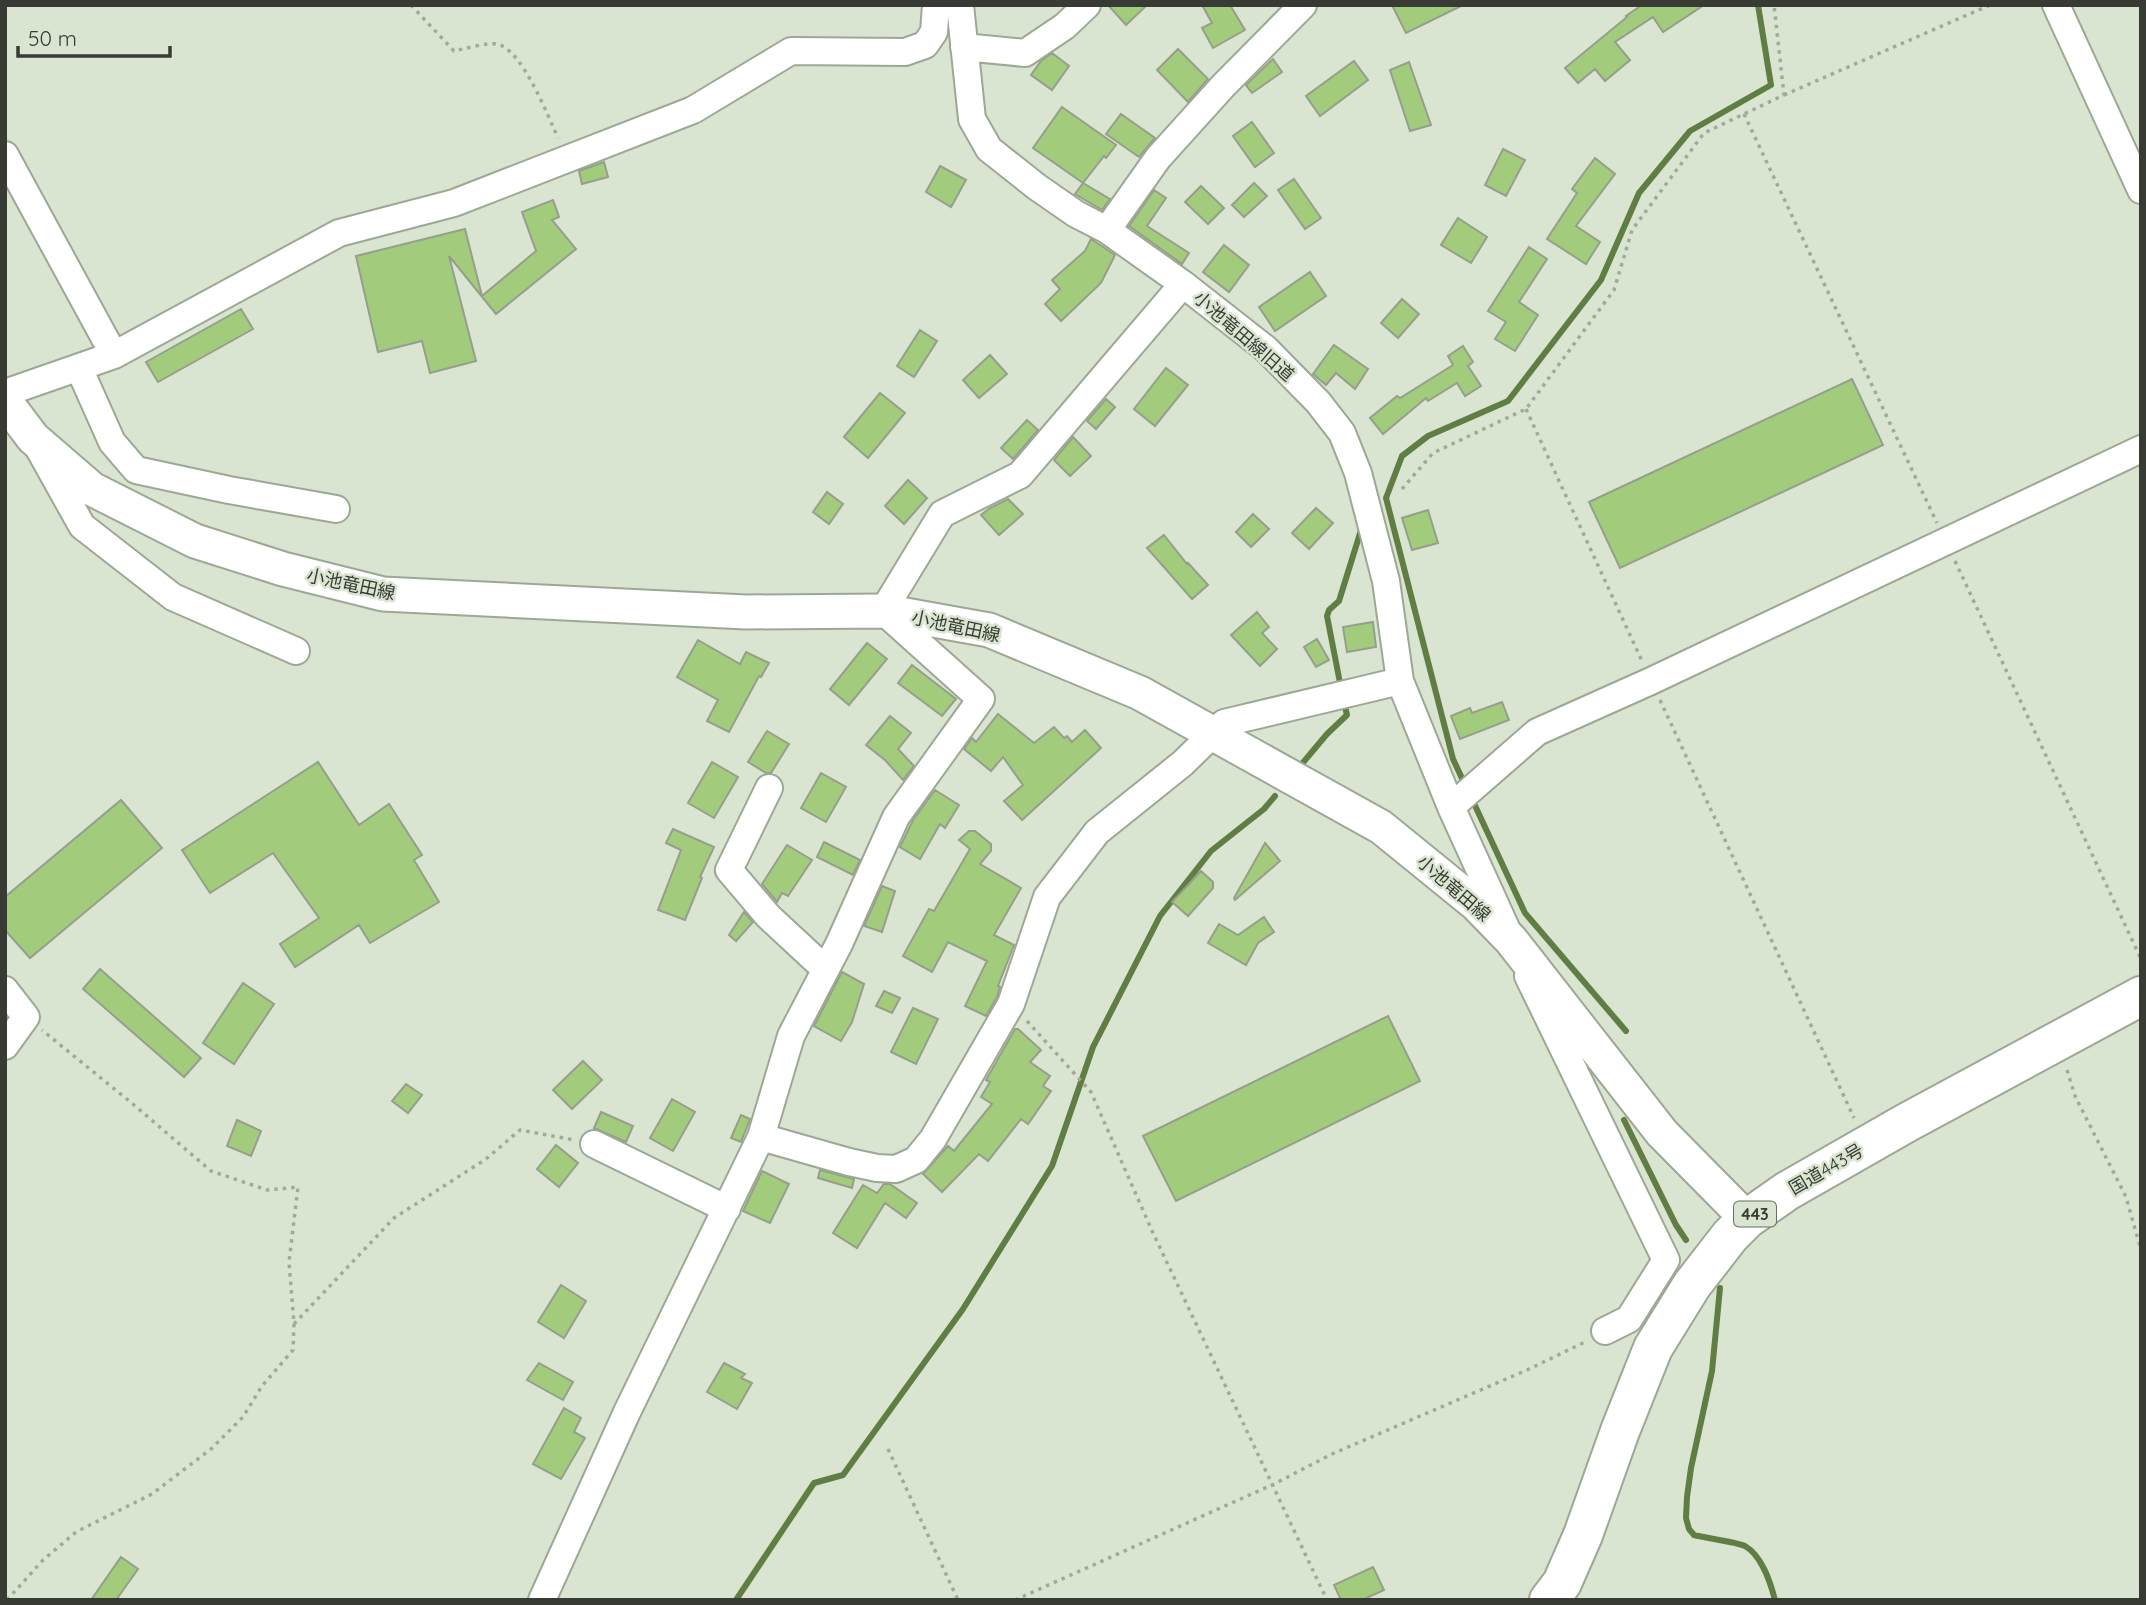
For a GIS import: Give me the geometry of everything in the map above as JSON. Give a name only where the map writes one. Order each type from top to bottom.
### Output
[{"type":"highway","name":"国道443号","points":[[1549,1600],[1562,1583],[1583,1535],[1653,1348],[1692,1285],[1730,1236],[1747,1219],[1787,1191],[2141,996]]},
{"type":"main road","name":"小池竜田線","points":[[5,401],[33,439],[92,489],[195,541],[282,569],[383,594],[746,612],[883,611],[989,630],[1140,693],[1381,827],[1477,905],[1511,940],[1662,1133],[1747,1219]]},
{"type":"street","points":[[5,393],[114,355],[339,233],[454,203],[693,110],[791,51],[905,52],[925,45],[934,32],[936,5]]},
{"type":"street","name":"小池竜田線旧道","points":[[960,5],[972,119],[989,149],[1037,187],[1076,214],[1107,230],[1183,284],[1266,349],[1318,402],[1342,433],[1358,472],[1386,581],[1400,681],[1463,796],[1511,940],[1665,1260],[1629,1319],[1605,1331]]},
{"type":"street","points":[[964,47],[1025,53],[1065,26],[1087,5]]},
{"type":"street","points":[[1107,230],[1158,158],[1223,86],[1304,5]]},
{"type":"street","points":[[2056,5],[2141,190]]},
{"type":"street","points":[[5,155],[114,355]]},
{"type":"street","points":[[542,1600],[627,1412],[761,1137],[791,1036],[839,944],[896,817],[981,699],[883,611],[942,514],[1020,475],[1183,284]]},
{"type":"street","points":[[79,368],[112,442],[136,470],[336,509]]},
{"type":"street","points":[[33,439],[82,526],[173,597],[296,651]]},
{"type":"street","points":[[1463,796],[1536,732],[1651,681],[2141,449]]},
{"type":"street","points":[[761,1137],[877,1168],[896,1169],[916,1160],[933,1139],[1012,1003],[1046,897],[1097,832],[1183,763],[1224,723],[1400,681]]},
{"type":"street","points":[[769,788],[729,870],[768,916],[825,969]]},
{"type":"street","points":[[5,990],[26,1017],[5,1046]]},
{"type":"street","points":[[594,1144],[727,1209]]},
{"type":"path","points":[[411,5],[454,51],[496,43],[509,50],[530,78],[568,158]]},
{"type":"path","points":[[1774,5],[1784,95]]},
{"type":"path","points":[[1402,489],[1433,453],[1526,409],[1615,290],[1632,230],[1703,133],[1990,5]]},
{"type":"path","points":[[1526,409],[1867,1145]]},
{"type":"path","points":[[1012,1003],[1091,1092],[1153,1233],[1327,1600]]},
{"type":"path","points":[[7,1600],[43,1560],[76,1532],[152,1494],[211,1449],[243,1417],[262,1386],[293,1350],[294,1324],[289,1262],[298,1187],[267,1190],[211,1171],[134,1104],[26,1017]]},
{"type":"path","points":[[2058,1041],[2075,1096],[2126,1197],[2141,1250]]},
{"type":"path","points":[[294,1324],[394,1218],[486,1158],[520,1130],[594,1144]]},
{"type":"path","points":[[1015,1600],[1274,1484],[1332,1454],[1527,1370],[1605,1331]]},
{"type":"path","points":[[888,1449],[958,1600]]},
{"type":"building","points":[[1108,5],[1147,5],[1126,25]]},
{"type":"building","points":[[1202,5],[1230,5],[1245,30],[1213,48],[1202,28],[1212,23]]},
{"type":"building","points":[[1392,5],[1463,5],[1406,33]]},
{"type":"building","points":[[1642,5],[1704,5],[1663,32],[1653,17],[1615,42],[1630,60],[1605,81],[1595,69],[1578,83],[1565,68]]},
{"type":"building","points":[[1178,49],[1208,79],[1188,102],[1157,70]]},
{"type":"building","points":[[1052,53],[1069,66],[1052,90],[1031,75],[1041,61]]},
{"type":"building","points":[[1273,59],[1282,72],[1252,93],[1246,85]]},
{"type":"building","points":[[1354,61],[1368,80],[1320,116],[1306,96]]},
{"type":"building","points":[[1409,62],[1431,125],[1410,131],[1390,70]]},
{"type":"building","points":[[1062,107],[1116,145],[1083,183],[1033,148]]},
{"type":"building","points":[[1121,114],[1155,138],[1139,157],[1106,134]]},
{"type":"building","points":[[1252,122],[1274,153],[1255,167],[1233,136]]},
{"type":"building","points":[[1503,149],[1525,160],[1506,196],[1485,185]]},
{"type":"building","points":[[1595,158],[1615,174],[1576,226],[1600,242],[1586,264],[1547,239],[1577,193],[1572,189]]},
{"type":"building","points":[[604,162],[608,177],[582,184],[579,171]]},
{"type":"building","points":[[940,166],[966,180],[951,207],[926,192]]},
{"type":"building","points":[[1294,179],[1321,218],[1305,229],[1278,190]]},
{"type":"building","points":[[1083,183],[1110,199],[1102,210],[1075,194]]},
{"type":"building","points":[[1254,183],[1267,196],[1244,217],[1232,205]]},
{"type":"building","points":[[1201,186],[1224,208],[1208,224],[1185,202]]},
{"type":"building","points":[[1154,190],[1166,198],[1147,226],[1189,253],[1182,264],[1129,226]]},
{"type":"building","points":[[553,200],[559,217],[552,220],[576,249],[496,314],[449,256],[476,361],[430,373],[422,341],[378,352],[356,256],[465,229],[482,296],[536,251],[522,212]]},
{"type":"building","points":[[1458,218],[1487,237],[1471,263],[1441,245]]},
{"type":"building","points":[[1091,239],[1115,255],[1101,283],[1061,321],[1045,304],[1060,289],[1052,280],[1085,251]]},
{"type":"building","points":[[1224,245],[1249,265],[1229,292],[1203,272]]},
{"type":"building","points":[[1529,247],[1547,259],[1519,302],[1538,315],[1515,351],[1495,339],[1506,322],[1488,311]]},
{"type":"building","points":[[1310,272],[1326,296],[1275,331],[1259,307]]},
{"type":"building","points":[[1402,299],[1419,314],[1398,338],[1381,323]]},
{"type":"building","points":[[241,309],[253,329],[158,382],[146,362]]},
{"type":"building","points":[[920,330],[937,341],[914,377],[897,366]]},
{"type":"building","points":[[1334,345],[1368,369],[1355,389],[1336,373],[1326,385],[1313,374]]},
{"type":"building","points":[[1463,346],[1473,362],[1468,366],[1481,386],[1465,396],[1457,383],[1428,401],[1426,398],[1383,434],[1370,418],[1397,396],[1400,398],[1453,365],[1448,356]]},
{"type":"building","points":[[990,355],[1007,374],[979,398],[963,380]]},
{"type":"building","points":[[1166,368],[1188,385],[1155,426],[1134,409]]},
{"type":"building","points":[[1852,379],[1883,445],[1620,568],[1589,502]]},
{"type":"building","points":[[880,393],[905,413],[868,458],[844,437]]},
{"type":"building","points":[[1106,399],[1115,407],[1096,429],[1087,421]]},
{"type":"building","points":[[1027,420],[1038,430],[1013,459],[1001,448]]},
{"type":"building","points":[[1073,437],[1091,456],[1070,476],[1054,460]]},
{"type":"building","points":[[908,480],[927,498],[904,524],[885,506]]},
{"type":"building","points":[[827,492],[843,504],[829,524],[813,512]]},
{"type":"building","points":[[1008,499],[1023,514],[999,535],[981,515]]},
{"type":"building","points":[[1316,508],[1333,523],[1309,549],[1292,533]]},
{"type":"building","points":[[1428,510],[1438,543],[1412,550],[1402,518]]},
{"type":"building","points":[[1253,514],[1269,529],[1251,547],[1236,532]]},
{"type":"building","points":[[1164,535],[1208,585],[1192,599],[1147,548]]},
{"type":"building","points":[[1257,612],[1269,627],[1262,633],[1277,649],[1260,666],[1231,635]]},
{"type":"building","points":[[1373,622],[1376,647],[1347,652],[1343,627]]},
{"type":"building","points":[[1317,639],[1329,660],[1316,667],[1304,647]]},
{"type":"building","points":[[698,640],[740,664],[746,652],[769,663],[761,677],[759,676],[729,732],[707,721],[718,700],[677,677]]},
{"type":"building","points":[[867,643],[887,659],[849,705],[830,689]]},
{"type":"building","points":[[912,665],[956,699],[942,716],[898,683]]},
{"type":"building","points":[[1502,702],[1509,720],[1460,739],[1451,716],[1470,708],[1472,713]]},
{"type":"building","points":[[998,714],[1034,743],[1054,727],[1072,742],[1085,730],[1101,748],[1022,820],[1004,801],[1023,785],[1003,757],[991,771],[964,749],[972,738],[976,742]]},
{"type":"building","points":[[890,716],[911,733],[898,749],[914,766],[903,780],[885,760],[866,745]]},
{"type":"building","points":[[767,731],[789,744],[771,773],[766,773],[748,762]]},
{"type":"building","points":[[318,762],[359,825],[389,804],[422,855],[414,860],[439,902],[370,943],[359,925],[295,967],[280,944],[319,918],[273,853],[210,893],[182,850]]},
{"type":"building","points":[[712,762],[738,777],[714,818],[688,803]]},
{"type":"building","points":[[821,773],[846,787],[826,822],[801,808]]},
{"type":"building","points":[[935,790],[959,805],[945,828],[940,824],[920,859],[900,847],[913,820]]},
{"type":"building","points":[[121,800],[162,848],[30,958],[5,930],[5,897]]},
{"type":"building","points":[[673,829],[714,847],[685,920],[658,910],[681,850],[666,843]]},
{"type":"building","points":[[969,831],[975,831],[991,844],[991,851],[980,864],[1021,888],[994,935],[1014,945],[998,986],[997,997],[986,1016],[965,1006],[987,961],[948,942],[932,972],[903,956],[929,909],[934,911],[970,849],[959,840]]},
{"type":"building","points":[[824,842],[860,860],[853,875],[817,857]]},
{"type":"building","points":[[1265,843],[1280,861],[1235,900],[1234,898]]},
{"type":"building","points":[[787,845],[812,860],[788,896],[782,893],[777,902],[762,884]]},
{"type":"building","points":[[1201,871],[1213,882],[1213,888],[1188,916],[1172,902]]},
{"type":"building","points":[[882,886],[895,891],[882,932],[864,926]]},
{"type":"building","points":[[744,912],[753,922],[736,941],[729,935]]},
{"type":"building","points":[[1264,917],[1274,932],[1258,943],[1246,965],[1208,943],[1219,924],[1238,935]]},
{"type":"building","points":[[100,969],[201,1058],[184,1077],[83,989]]},
{"type":"building","points":[[842,972],[864,984],[852,1022],[841,1041],[814,1026]]},
{"type":"building","points":[[243,983],[274,1004],[234,1064],[203,1043]]},
{"type":"building","points":[[884,991],[900,998],[892,1013],[876,1006]]},
{"type":"building","points":[[913,1008],[938,1019],[916,1064],[891,1052]]},
{"type":"building","points":[[1388,1016],[1420,1081],[1176,1201],[1143,1136]]},
{"type":"building","points":[[1015,1029],[1041,1050],[1030,1062],[1050,1076],[1043,1086],[1051,1091],[1028,1124],[1021,1119],[988,1161],[979,1154],[942,1192],[923,1174],[948,1146],[954,1151],[992,1104],[981,1097],[990,1082],[986,1080]]},
{"type":"building","points":[[583,1061],[602,1080],[572,1109],[553,1090]]},
{"type":"building","points":[[406,1084],[422,1095],[408,1113],[392,1101]]},
{"type":"building","points":[[672,1099],[695,1112],[673,1151],[650,1138]]},
{"type":"building","points":[[601,1112],[633,1126],[626,1142],[594,1128]]},
{"type":"building","points":[[741,1115],[750,1119],[741,1142],[731,1138]]},
{"type":"building","points":[[237,1120],[261,1131],[251,1156],[227,1146]]},
{"type":"building","points":[[556,1145],[578,1163],[559,1187],[537,1169]]},
{"type":"building","points":[[820,1170],[854,1179],[852,1188],[818,1178]]},
{"type":"building","points":[[762,1171],[789,1184],[770,1223],[743,1211]]},
{"type":"building","points":[[884,1184],[890,1184],[917,1203],[906,1218],[885,1203],[857,1248],[833,1233],[863,1185],[877,1193]]},
{"type":"building","points":[[561,1285],[586,1301],[564,1338],[538,1322]]},
{"type":"building","points":[[539,1363],[573,1382],[563,1400],[527,1380]]},
{"type":"building","points":[[724,1363],[745,1374],[741,1378],[752,1383],[737,1409],[707,1392]]},
{"type":"building","points":[[564,1408],[581,1418],[574,1432],[585,1438],[561,1479],[533,1464]]},
{"type":"building","points":[[121,1557],[138,1569],[116,1600],[91,1600]]},
{"type":"building","points":[[1373,1567],[1384,1590],[1362,1600],[1341,1600],[1334,1585]]},
{"type":"waterway","points":[[1466,787],[1453,759],[1386,498],[1402,456],[1428,436],[1508,401],[1601,280],[1639,193],[1690,131],[1771,85],[1758,5]]},
{"type":"waterway","points":[[1341,688],[1327,616],[1329,610],[1339,601],[1362,527]]},
{"type":"waterway","points":[[1301,765],[1347,715],[1344,702]]},
{"type":"waterway","points":[[736,1600],[814,1483],[843,1475],[963,1309],[1052,1166],[1093,1047],[1160,916],[1211,851],[1264,809],[1275,796]]},
{"type":"waterway","points":[[1471,797],[1525,913],[1626,1031]]},
{"type":"waterway","points":[[1624,1120],[1686,1240]]},
{"type":"waterway","points":[[1720,1288],[1712,1371],[1691,1468],[1686,1518],[1694,1535],[1745,1546],[1751,1550],[1764,1570],[1775,1600]]}]
